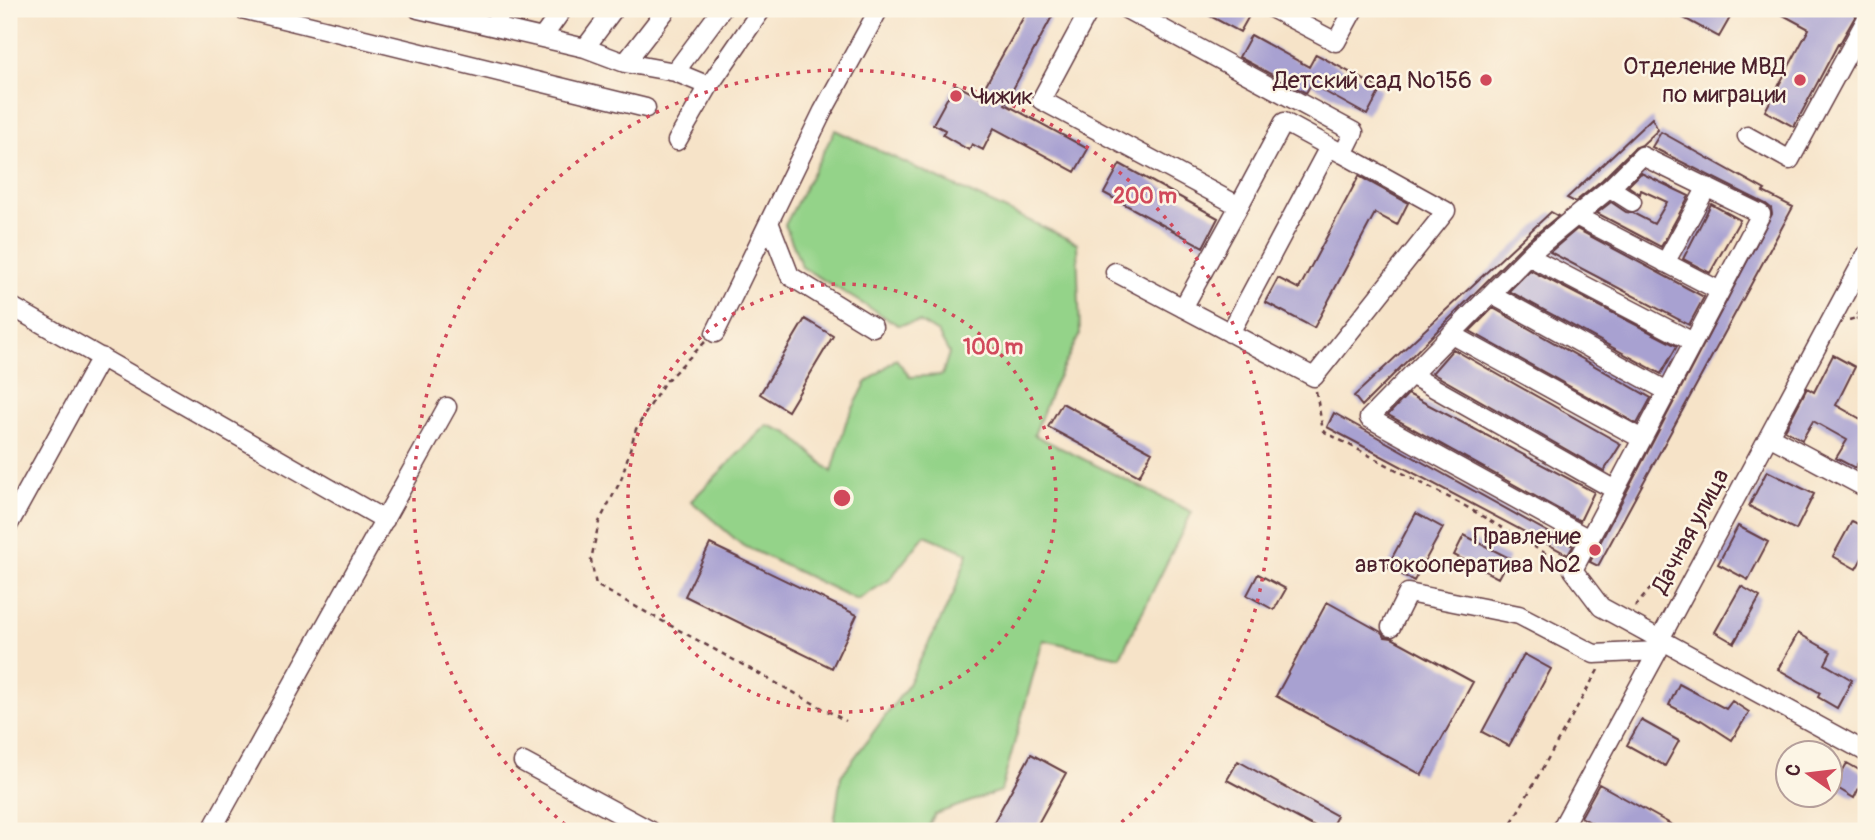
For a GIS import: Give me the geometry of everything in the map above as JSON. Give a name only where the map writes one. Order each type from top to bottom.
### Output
[{"type":"street","points":[[242,9],[646,108]]},
{"type":"street","points":[[418,9],[449,12],[492,26],[584,48],[625,63],[675,72],[709,86]]},
{"type":"street","points":[[492,26],[504,9]]},
{"type":"street","points":[[542,38],[563,9]]},
{"type":"street","points":[[584,48],[614,9]]},
{"type":"street","points":[[625,63],[667,9]]},
{"type":"street","points":[[675,72],[722,9]]},
{"type":"street","points":[[677,141],[709,86],[762,9]]},
{"type":"street","points":[[715,332],[823,111],[879,9]]},
{"type":"street","points":[[1090,9],[1041,100],[1239,206]]},
{"type":"street","points":[[1126,9],[1354,132],[1336,150],[1230,333]]},
{"type":"street","points":[[1273,9],[1336,42],[1354,9]]},
{"type":"street","points":[[1746,136],[1790,160],[1866,20]]},
{"type":"street","points":[[1115,272],[1230,333],[1314,377],[1446,211],[1284,122],[1183,308]]},
{"type":"street","points":[[1581,554],[1760,214],[1642,156],[1610,188],[1528,257],[1368,418],[1581,554],[1601,607],[1659,645],[1866,752]]},
{"type":"street","points":[[1665,263],[1707,187]]},
{"type":"street","points":[[1610,188],[1632,202]]},
{"type":"street","points":[[1576,216],[1720,291]]},
{"type":"street","points":[[769,222],[790,276],[873,327]]},
{"type":"street","name":"Дачная улица","points":[[1560,831],[1866,255]]},
{"type":"street","points":[[1528,257],[1693,342]]},
{"type":"street","points":[[1491,294],[1667,391]]},
{"type":"street","points":[[9,305],[385,520]]},
{"type":"street","points":[[1451,334],[1642,439]]},
{"type":"street","points":[[9,524],[101,357]]},
{"type":"street","points":[[1411,375],[1615,489]]},
{"type":"street","points":[[211,831],[447,407]]},
{"type":"street","points":[[1769,436],[1866,488]]},
{"type":"street","points":[[1391,627],[1408,593],[1519,615],[1594,654],[1659,645]]},
{"type":"street","points":[[523,762],[651,831]]},
{"type":"path","points":[[1856,318],[1866,324]]},
{"type":"path","points":[[715,332],[664,383],[636,429],[621,480],[599,522],[591,560],[596,585],[846,721]]},
{"type":"path","points":[[1314,377],[1323,431],[1465,506],[1581,554]]},
{"type":"green space","points":[[835,130],[1077,243],[1080,334],[1054,385],[1034,435],[1192,512],[1120,657],[1043,640],[1001,791],[935,814],[926,831],[833,831],[841,776],[906,688],[954,593],[968,553],[925,535],[889,580],[857,600],[742,545],[691,501],[767,425],[789,433],[832,472],[846,422],[866,383],[896,359],[910,377],[942,375],[949,353],[938,333],[920,322],[898,325],[802,267],[785,225]]},
{"type":"building","points":[[1028,9],[1056,9],[1005,104],[1088,149],[1075,172],[994,128],[983,150],[972,144],[969,150],[943,135],[945,130],[933,124],[955,84],[979,97]]},
{"type":"building","points":[[1197,9],[1253,9],[1240,32]]},
{"type":"building","name":"Отделение МВД по миграции","points":[[1667,9],[1735,9],[1719,37]]},
{"type":"building","name":"Отделение МВД по миграции","points":[[1772,9],[1861,10],[1838,44],[1794,127],[1765,111],[1809,29]]},
{"type":"building","points":[[1251,35],[1309,67],[1316,54],[1381,89],[1367,115],[1311,84],[1306,93],[1239,57]]},
{"type":"building","points":[[1652,118],[1658,130],[1642,145],[1634,148],[1575,202],[1567,198]]},
{"type":"building","points":[[1661,132],[1793,207],[1598,566],[1590,562],[1772,214],[1771,208],[1766,204],[1652,147]]},
{"type":"building","points":[[1120,164],[1218,218],[1203,247],[1104,193]]},
{"type":"building","points":[[1641,173],[1689,196],[1661,247],[1597,213],[1611,202],[1654,224],[1667,202],[1641,190],[1640,194],[1628,186]]},
{"type":"building","points":[[1359,176],[1408,203],[1397,225],[1375,213],[1314,328],[1265,302],[1278,278],[1299,289]]},
{"type":"building","points":[[1711,204],[1740,220],[1710,273],[1683,259]]},
{"type":"building","points":[[1551,212],[1558,216],[1525,243],[1362,406],[1354,396]]},
{"type":"building","points":[[1577,229],[1704,297],[1689,325],[1550,252]]},
{"type":"building","points":[[1530,270],[1677,346],[1661,374],[1509,291]]},
{"type":"building","points":[[1493,308],[1651,398],[1637,424],[1470,331]]},
{"type":"building","points":[[805,319],[833,336],[788,411],[760,394]]},
{"type":"building","points":[[1453,349],[1621,444],[1604,471],[1432,373]]},
{"type":"building","points":[[1833,355],[1855,367],[1836,405],[1866,422],[1866,448],[1855,468],[1836,458],[1847,440],[1813,421],[1802,440],[1785,430],[1807,388],[1814,392]]},
{"type":"building","points":[[1408,394],[1594,492],[1580,521],[1388,415]]},
{"type":"building","points":[[1062,403],[1152,452],[1139,476],[1048,427]]},
{"type":"building","points":[[1334,413],[1573,546],[1568,555],[1327,427]]},
{"type":"building","points":[[1767,471],[1814,494],[1796,530],[1749,506]]},
{"type":"building","points":[[1416,513],[1443,528],[1414,581],[1387,567]]},
{"type":"building","points":[[1852,521],[1866,528],[1866,551],[1856,569],[1833,556]]},
{"type":"building","points":[[1738,526],[1768,542],[1748,580],[1718,564]]},
{"type":"building","points":[[1464,535],[1509,558],[1498,578],[1454,555]]},
{"type":"building","points":[[710,544],[857,615],[832,668],[685,596]]},
{"type":"building","points":[[1258,574],[1286,589],[1274,610],[1247,595]]},
{"type":"building","points":[[1741,586],[1760,597],[1734,643],[1715,632]]},
{"type":"building","points":[[1327,602],[1381,632],[1385,637],[1392,638],[1473,682],[1422,775],[1276,696]]},
{"type":"building","points":[[1798,633],[1831,652],[1825,664],[1852,680],[1837,708],[1818,697],[1820,693],[1778,669]]},
{"type":"building","points":[[1524,654],[1551,669],[1509,746],[1482,732]]},
{"type":"building","points":[[1679,684],[1726,709],[1732,701],[1749,712],[1732,740],[1701,720],[1669,705]]},
{"type":"building","points":[[1641,720],[1679,741],[1665,766],[1627,745]]},
{"type":"building","points":[[1031,754],[1066,773],[1034,831],[989,831]]},
{"type":"building","points":[[1238,761],[1337,816],[1329,831],[1322,831],[1227,780]]},
{"type":"building","points":[[1847,763],[1866,774],[1854,798],[1843,791],[1843,770]]},
{"type":"building","points":[[1599,784],[1683,831],[1606,831],[1581,817]]},
{"type":"place","name":"Детский сад №156","points":[[1486,80]]},
{"type":"place","name":"Отделение МВД по миграции","points":[[1800,80]]},
{"type":"place","name":"Чижик","points":[[956,96]]},
{"type":"place","name":"Правление автокооператива №2","points":[[1595,550]]}]
